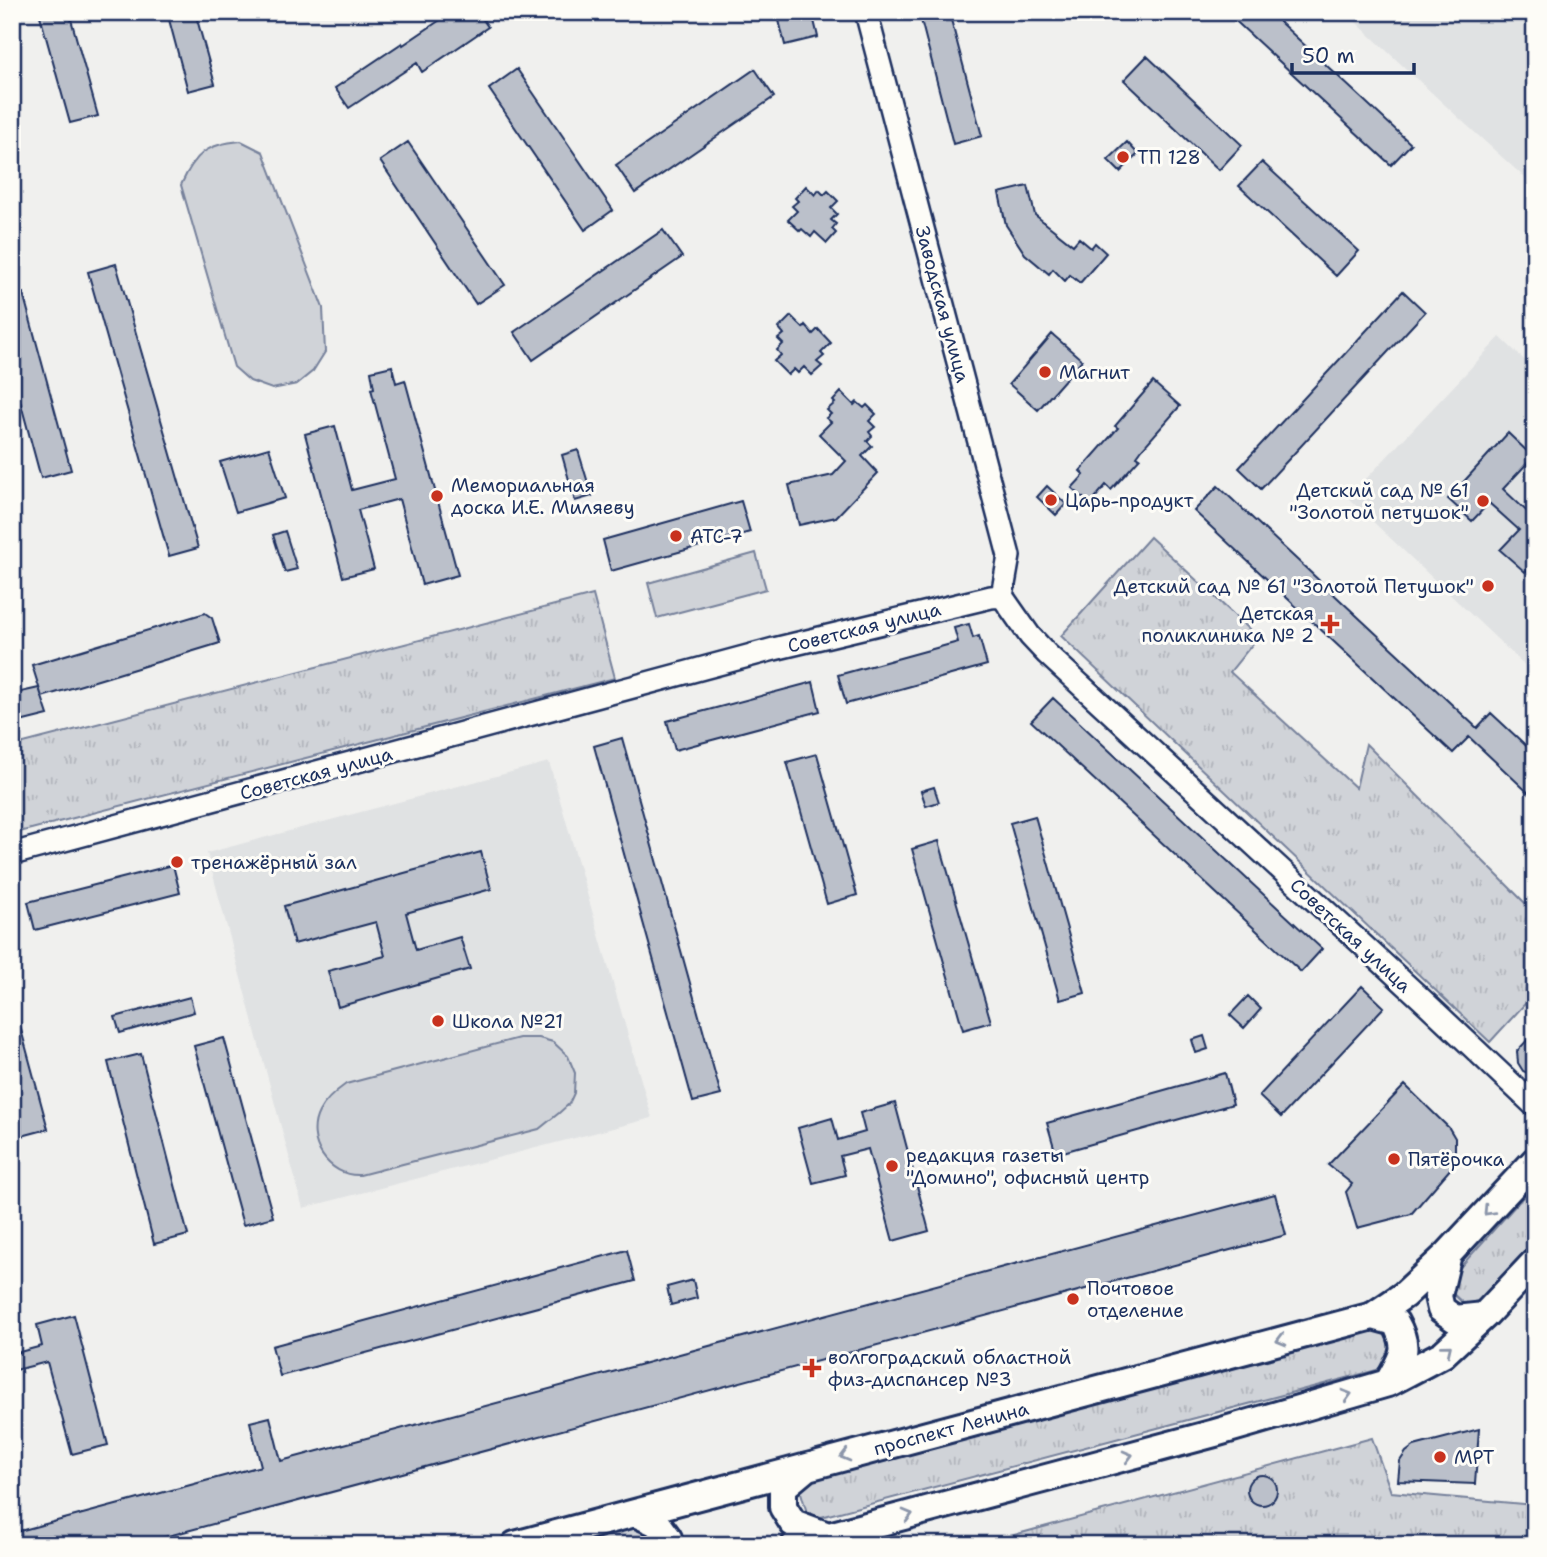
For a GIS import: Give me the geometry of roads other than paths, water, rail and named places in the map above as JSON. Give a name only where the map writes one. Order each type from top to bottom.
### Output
[{"type":"main road","name":"проспект Ленина","points":[[515,1545],[1373,1316],[1404,1295],[1448,1254],[1535,1161]]},
{"type":"main road","points":[[1448,1254],[1438,1296],[1441,1309],[1455,1319],[1484,1316]]},
{"type":"main road","points":[[795,1545],[1215,1433],[1388,1383],[1443,1354],[1484,1316],[1535,1262]]},
{"type":"main road","points":[[1373,1316],[1395,1322],[1403,1336],[1404,1354],[1388,1383]]},
{"type":"main road","points":[[809,1466],[783,1488],[783,1507],[793,1523],[828,1536]]},
{"type":"main road","points":[[635,1513],[657,1523],[668,1538],[667,1545]]},
{"type":"street","name":"Заводская улица","points":[[866,12],[1009,556],[1002,596]]},
{"type":"street","name":"Советская улица","points":[[12,854],[774,649],[1002,596],[1030,636],[1048,654],[1535,1106]]},
{"type":"place","name":"ТП 128","points":[[1123,157]]},
{"type":"place","name":"Магнит","points":[[1045,372]]},
{"type":"place","name":"Мемориальная доска И.Е. Миляеву","points":[[437,496]]},
{"type":"place","name":"Царь-продукт","points":[[1051,500]]},
{"type":"place","name":"Детский сад № 61 \"Золотой петушок\"","points":[[1483,501]]},
{"type":"place","name":"АТС-7","points":[[676,536]]},
{"type":"place","name":"Детский сад № 61 \"Золотой Петушок\"","points":[[1488,586]]},
{"type":"place","name":"Детская поликлиника № 2","points":[[1330,624]]},
{"type":"place","name":"тренажёрный зал","points":[[177,862]]},
{"type":"place","name":"Школа №21","points":[[438,1021]]},
{"type":"place","name":"Пятёрочка","points":[[1394,1159]]},
{"type":"place","name":"редакция газеты \"Домино\", офисный центр","points":[[892,1166]]},
{"type":"place","name":"Почтовое отделение","points":[[1073,1299]]},
{"type":"place","name":"волгоградский областной физ-диспансер №3","points":[[812,1368]]},
{"type":"place","name":"МРТ","points":[[1440,1457]]}]
